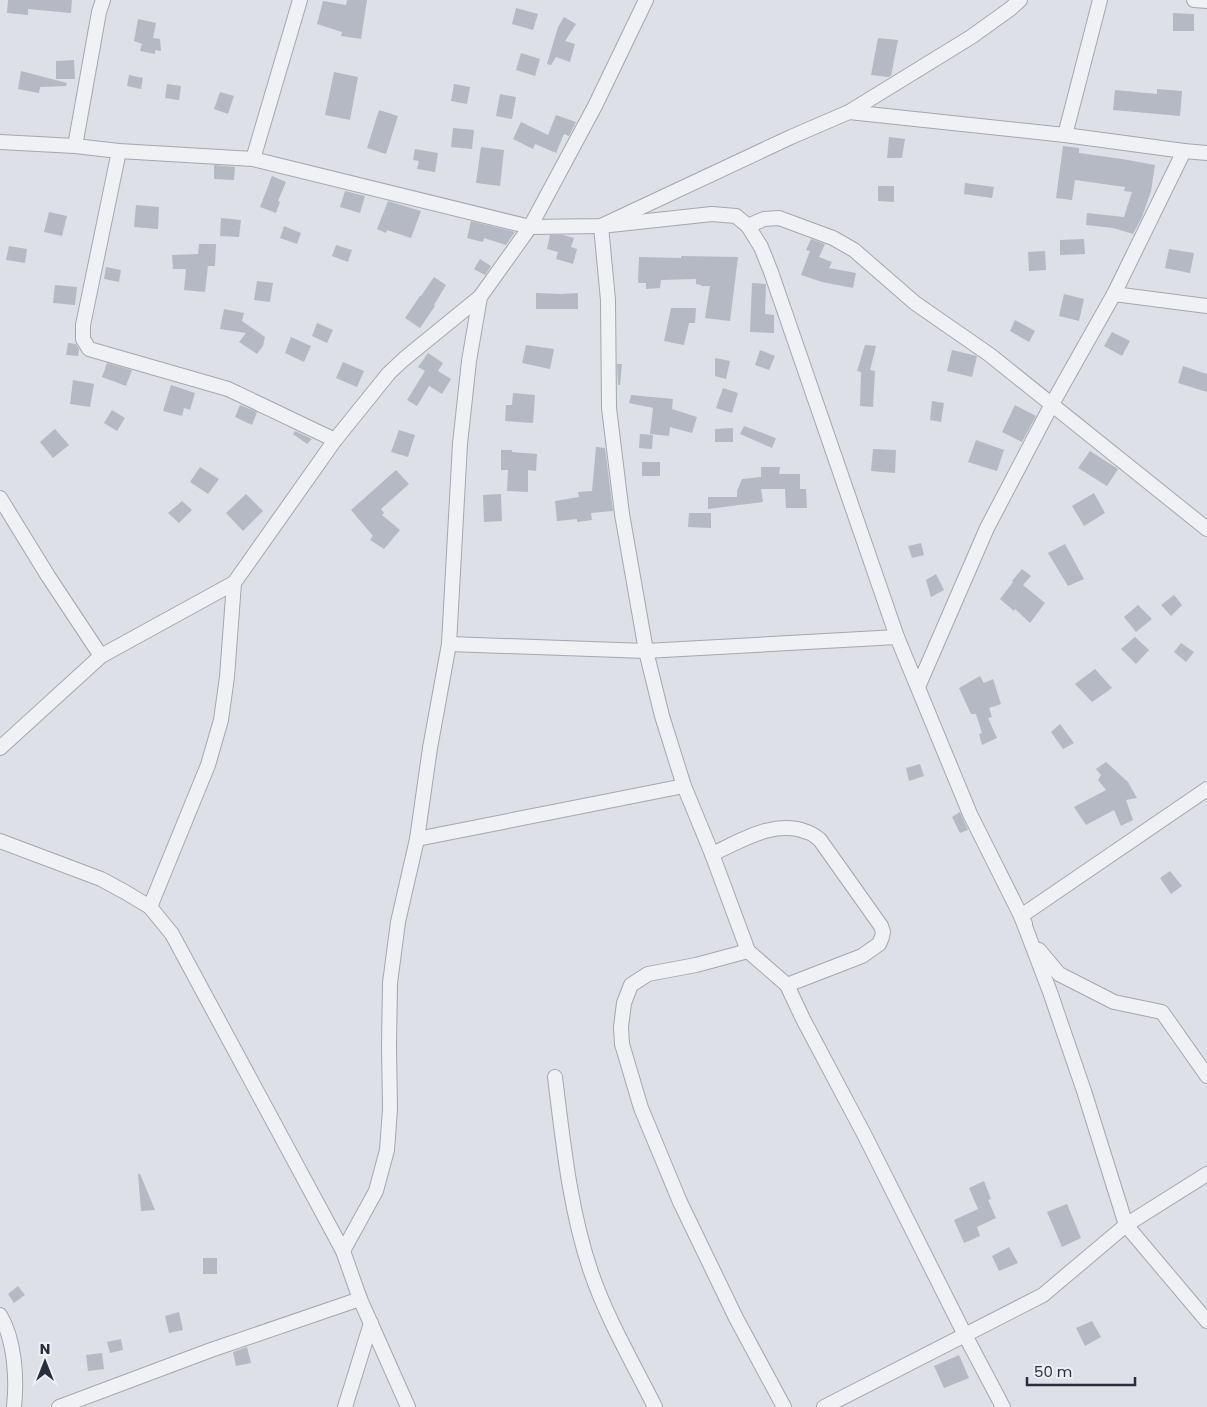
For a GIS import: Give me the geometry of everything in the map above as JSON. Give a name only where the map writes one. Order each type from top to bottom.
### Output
[{"type":"street","points":[[75,146],[99,12],[103,0]]},
{"type":"street","points":[[253,158],[300,0]]},
{"type":"street","points":[[0,748],[101,656],[234,583],[335,440],[389,373],[480,297],[530,227],[595,106],[646,0]]},
{"type":"street","points":[[601,226],[848,112],[971,37],[1020,0]]},
{"type":"street","points":[[1065,135],[1100,0]]},
{"type":"street","points":[[1194,0],[1207,1]]},
{"type":"street","points":[[848,112],[1065,135],[1207,153]]},
{"type":"street","points":[[0,142],[253,158],[530,227],[601,226],[712,214],[736,216],[748,226],[761,247],[771,272],[897,637],[970,814],[1039,951],[1059,974],[1114,1002],[1162,1012],[1207,1076]]},
{"type":"street","points":[[119,151],[83,325],[83,339],[89,349],[228,390],[335,440]]},
{"type":"street","points":[[918,687],[988,528],[1052,404],[1114,294],[1184,151]]},
{"type":"street","points":[[748,226],[764,219],[779,218],[833,238],[854,250],[915,303],[990,355],[1207,529]]},
{"type":"street","points":[[601,226],[608,300],[609,408],[622,514],[646,651],[662,716],[684,786],[712,854],[748,951],[787,985],[1003,1407]]},
{"type":"street","points":[[1114,294],[1207,306]]},
{"type":"street","points":[[343,1251],[376,1191],[387,1150],[390,1109],[390,983],[398,922],[417,839],[430,748],[449,644],[460,444],[469,360],[480,297]]},
{"type":"street","points":[[0,498],[48,576],[101,656]]},
{"type":"street","points":[[150,907],[208,765],[221,720],[227,677],[234,583]]},
{"type":"street","points":[[449,644],[646,651],[897,637]]},
{"type":"street","points":[[417,839],[684,786]]},
{"type":"street","points":[[1021,916],[1207,789]]},
{"type":"street","points":[[712,854],[758,832],[778,828],[794,828],[808,832],[820,840],[881,926],[882,937],[879,944],[862,956],[787,985]]},
{"type":"street","points":[[0,841],[101,879],[150,907],[172,934],[343,1251],[360,1299],[408,1407]]},
{"type":"street","points":[[1021,916],[1081,1082],[1126,1225],[1207,1321]]},
{"type":"street","points":[[748,951],[696,965],[648,974],[631,985],[624,1003],[621,1027],[622,1044],[641,1108],[680,1202],[736,1318],[784,1407]]},
{"type":"street","points":[[555,1077],[564,1148],[579,1232],[590,1272],[600,1299],[655,1407]]},
{"type":"street","points":[[824,1407],[1043,1295],[1126,1225],[1207,1174]]},
{"type":"street","points":[[59,1407],[211,1350],[360,1299]]},
{"type":"street","points":[[0,1315],[10,1339],[14,1364],[16,1389],[14,1407]]},
{"type":"street","points":[[345,1407],[371,1323]]},
{"type":"building","points":[[8,0],[72,0],[71,13],[28,9],[28,15],[7,13]]},
{"type":"building","points":[[347,0],[367,0],[361,39],[341,36],[342,32],[317,24],[323,1],[346,5]]},
{"type":"building","points":[[516,8],[538,14],[533,30],[512,24]]},
{"type":"building","points":[[1173,13],[1194,14],[1194,31],[1173,31]]},
{"type":"building","points":[[564,17],[576,24],[565,41],[575,44],[570,62],[556,57],[551,65],[547,64],[558,27]]},
{"type":"building","points":[[138,19],[156,23],[153,38],[160,39],[161,51],[155,50],[155,54],[140,51],[142,44],[134,41]]},
{"type":"building","points":[[878,38],[898,40],[891,76],[888,77],[871,75]]},
{"type":"building","points":[[521,53],[540,59],[535,76],[516,70]]},
{"type":"building","points":[[74,60],[75,79],[56,79],[56,61]]},
{"type":"building","points":[[21,71],[67,83],[66,86],[40,87],[39,93],[18,89]]},
{"type":"building","points":[[334,72],[358,77],[350,120],[325,115]]},
{"type":"building","points":[[129,75],[143,78],[141,89],[127,86]]},
{"type":"building","points":[[167,84],[181,86],[179,100],[165,98]]},
{"type":"building","points":[[454,84],[470,87],[467,104],[451,101]]},
{"type":"building","points":[[1157,89],[1182,91],[1180,116],[1113,110],[1115,90],[1157,94]]},
{"type":"building","points":[[220,92],[234,96],[228,114],[214,109]]},
{"type":"building","points":[[500,94],[516,97],[512,119],[496,116]]},
{"type":"building","points":[[379,110],[398,116],[386,154],[367,148]]},
{"type":"building","points":[[556,115],[576,122],[569,136],[564,134],[556,153],[535,144],[533,149],[513,139],[521,122],[548,135]]},
{"type":"building","points":[[453,128],[474,130],[472,149],[451,147]]},
{"type":"building","points":[[889,137],[905,139],[902,158],[887,158]]},
{"type":"building","points":[[1063,146],[1079,148],[1079,153],[1155,165],[1151,191],[1142,217],[1133,234],[1113,228],[1086,225],[1087,213],[1124,217],[1132,192],[1124,191],[1125,187],[1075,180],[1072,200],[1056,198]]},
{"type":"building","points":[[481,147],[504,150],[500,186],[476,183]]},
{"type":"building","points":[[415,149],[438,153],[435,172],[417,169],[419,161],[413,160]]},
{"type":"building","points":[[214,165],[235,167],[234,180],[214,179]]},
{"type":"building","points":[[272,176],[286,182],[278,201],[280,202],[276,213],[260,207]]},
{"type":"building","points":[[965,183],[994,187],[992,198],[964,194]]},
{"type":"building","points":[[878,186],[894,186],[894,202],[878,201]]},
{"type":"building","points":[[345,191],[365,196],[360,213],[340,207]]},
{"type":"building","points":[[388,201],[421,211],[411,238],[387,230],[386,233],[377,229]]},
{"type":"building","points":[[136,205],[159,207],[158,229],[134,227]]},
{"type":"building","points":[[49,212],[67,216],[62,236],[44,232]]},
{"type":"building","points":[[221,218],[241,220],[239,237],[220,236]]},
{"type":"building","points":[[471,221],[515,232],[506,245],[484,238],[483,242],[467,238]]},
{"type":"building","points":[[284,226],[301,233],[297,244],[280,238]]},
{"type":"building","points":[[550,235],[563,235],[574,238],[571,247],[577,249],[573,264],[556,259],[558,252],[547,249]]},
{"type":"building","points":[[811,239],[825,244],[819,257],[832,262],[829,268],[856,273],[853,288],[822,282],[801,275],[810,251],[806,250]]},
{"type":"building","points":[[1084,239],[1085,254],[1060,255],[1060,240]]},
{"type":"building","points":[[199,244],[216,244],[215,266],[208,266],[205,292],[184,290],[186,269],[173,269],[172,255],[198,254]]},
{"type":"building","points":[[336,245],[352,250],[348,262],[332,256]]},
{"type":"building","points":[[9,246],[27,249],[25,263],[6,260]]},
{"type":"building","points":[[1169,249],[1194,253],[1190,273],[1165,268]]},
{"type":"building","points":[[1045,251],[1046,270],[1029,271],[1028,252]]},
{"type":"building","points":[[681,256],[738,257],[730,321],[705,318],[710,286],[696,284],[696,279],[661,280],[660,288],[646,289],[646,283],[638,283],[639,257],[681,258]]},
{"type":"building","points":[[480,259],[491,266],[485,275],[474,269]]},
{"type":"building","points":[[106,267],[121,270],[119,282],[104,279]]},
{"type":"building","points":[[434,277],[446,285],[420,328],[405,318]]},
{"type":"building","points":[[257,281],[273,283],[270,302],[254,300]]},
{"type":"building","points":[[752,283],[766,284],[765,314],[774,315],[774,333],[750,332]]},
{"type":"building","points":[[55,285],[77,287],[75,305],[53,303]]},
{"type":"building","points":[[536,293],[578,293],[578,309],[536,309]]},
{"type":"building","points":[[1064,294],[1084,299],[1079,321],[1059,316]]},
{"type":"building","points":[[671,308],[696,308],[695,323],[689,323],[684,345],[664,341]]},
{"type":"building","points":[[224,309],[244,313],[242,321],[265,337],[263,346],[257,354],[239,342],[246,333],[220,329]]},
{"type":"building","points":[[1015,320],[1035,331],[1029,342],[1010,331]]},
{"type":"building","points":[[317,323],[333,330],[327,343],[312,336]]},
{"type":"building","points":[[1112,332],[1130,341],[1122,356],[1104,346]]},
{"type":"building","points":[[291,337],[311,346],[304,362],[285,353]]},
{"type":"building","points":[[68,343],[76,344],[79,349],[78,356],[66,355]]},
{"type":"building","points":[[526,345],[554,349],[550,369],[522,363]]},
{"type":"building","points":[[865,345],[876,346],[870,370],[875,371],[873,407],[860,406],[861,372],[857,371]]},
{"type":"building","points":[[760,350],[775,356],[769,370],[755,365]]},
{"type":"building","points":[[952,350],[977,356],[972,377],[947,371]]},
{"type":"building","points":[[428,353],[443,363],[438,371],[451,379],[442,394],[429,386],[417,406],[407,400],[425,371],[418,367]]},
{"type":"building","points":[[715,358],[730,361],[726,379],[715,376]]},
{"type":"building","points":[[343,362],[364,371],[357,387],[336,378]]},
{"type":"building","points":[[107,363],[132,370],[126,386],[102,377]]},
{"type":"building","points":[[617,364],[622,364],[620,385],[618,385]]},
{"type":"building","points":[[1183,366],[1207,374],[1207,392],[1178,383]]},
{"type":"building","points":[[73,380],[94,384],[90,407],[70,404]]},
{"type":"building","points":[[171,385],[195,393],[190,410],[184,408],[182,416],[163,411]]},
{"type":"building","points":[[723,388],[738,393],[732,413],[716,408]]},
{"type":"building","points":[[513,393],[535,395],[533,423],[505,421],[506,405],[512,405]]},
{"type":"building","points":[[631,395],[673,399],[672,409],[697,417],[692,433],[670,427],[669,436],[650,434],[653,408],[629,403]]},
{"type":"building","points":[[932,401],[944,403],[941,422],[930,420]]},
{"type":"building","points":[[240,405],[257,412],[252,425],[235,417]]},
{"type":"building","points":[[1015,405],[1036,416],[1022,442],[1002,432]]},
{"type":"building","points":[[112,410],[125,418],[117,431],[104,423]]},
{"type":"building","points":[[744,426],[776,438],[772,448],[740,434]]},
{"type":"building","points":[[733,428],[733,442],[715,442],[715,429]]},
{"type":"building","points":[[55,429],[69,445],[53,458],[40,442]]},
{"type":"building","points":[[399,430],[415,435],[408,457],[391,452]]},
{"type":"building","points":[[295,431],[312,439],[307,444],[293,434]]},
{"type":"building","points":[[640,434],[653,435],[652,449],[639,448]]},
{"type":"building","points":[[976,440],[1004,450],[997,471],[968,462]]},
{"type":"building","points":[[596,447],[605,448],[613,511],[591,513],[592,520],[577,522],[577,519],[557,521],[555,501],[579,497],[578,492],[592,491]]},
{"type":"building","points":[[873,449],[896,450],[895,473],[871,471]]},
{"type":"building","points":[[501,450],[537,454],[536,471],[528,470],[528,492],[507,491],[508,470],[501,470]]},
{"type":"building","points":[[1090,451],[1118,469],[1107,486],[1078,468]]},
{"type":"building","points":[[642,462],[660,462],[660,476],[642,476]]},
{"type":"building","points":[[200,467],[219,479],[208,494],[190,482]]},
{"type":"building","points":[[761,467],[780,467],[779,474],[800,474],[800,489],[806,489],[807,508],[786,508],[785,489],[761,489],[763,502],[708,509],[708,497],[737,497],[737,491],[742,479],[761,477]]},
{"type":"building","points":[[396,470],[409,484],[381,509],[384,513],[382,515],[400,530],[384,549],[370,540],[373,536],[351,510]]},
{"type":"building","points":[[1094,493],[1105,513],[1084,526],[1072,506]]},
{"type":"building","points":[[246,494],[263,511],[243,531],[226,513]]},
{"type":"building","points":[[501,494],[502,521],[484,522],[483,495]]},
{"type":"building","points":[[182,501],[192,510],[179,523],[168,513]]},
{"type":"building","points":[[689,513],[711,513],[711,528],[688,527]]},
{"type":"building","points":[[921,543],[924,555],[912,558],[908,546]]},
{"type":"building","points":[[1065,544],[1084,579],[1068,586],[1048,553]]},
{"type":"building","points":[[1022,569],[1031,576],[1023,585],[1045,603],[1030,623],[1015,609],[1014,611],[1000,599]]},
{"type":"building","points":[[936,574],[944,590],[931,597],[926,580]]},
{"type":"building","points":[[1174,595],[1182,605],[1171,616],[1161,605]]},
{"type":"building","points":[[1138,605],[1152,619],[1136,632],[1124,617]]},
{"type":"building","points":[[1135,637],[1149,650],[1136,664],[1121,649]]},
{"type":"building","points":[[1181,643],[1194,652],[1186,662],[1174,652]]},
{"type":"building","points":[[1095,669],[1112,688],[1092,702],[1075,684]]},
{"type":"building","points":[[980,676],[984,683],[993,679],[1001,704],[989,708],[992,717],[988,718],[997,738],[982,745],[979,734],[982,733],[976,714],[971,714],[959,688]]},
{"type":"building","points":[[1060,724],[1074,743],[1063,749],[1051,732]]},
{"type":"building","points":[[1106,762],[1128,782],[1137,798],[1126,800],[1133,820],[1121,826],[1114,810],[1086,825],[1074,807],[1106,790],[1098,780],[1101,775],[1096,769]]},
{"type":"building","points":[[920,764],[924,776],[909,781],[906,768]]},
{"type":"building","points":[[960,812],[968,830],[960,833],[952,817]]},
{"type":"building","points":[[1170,871],[1182,886],[1171,894],[1160,878]]},
{"type":"building","points":[[138,1174],[140,1174],[155,1210],[141,1211]]},
{"type":"building","points":[[984,1181],[991,1199],[988,1200],[996,1218],[977,1227],[980,1236],[964,1243],[954,1220],[978,1209],[969,1188]]},
{"type":"building","points":[[1067,1204],[1081,1238],[1062,1247],[1047,1212]]},
{"type":"building","points":[[1009,1247],[1018,1263],[999,1271],[992,1256]]},
{"type":"building","points":[[203,1258],[217,1258],[217,1274],[203,1274]]},
{"type":"building","points":[[18,1286],[25,1295],[14,1303],[8,1294]]},
{"type":"building","points":[[179,1312],[183,1330],[169,1333],[165,1316]]},
{"type":"building","points":[[1092,1321],[1101,1337],[1085,1346],[1076,1328]]},
{"type":"building","points":[[121,1339],[123,1350],[110,1353],[107,1342]]},
{"type":"building","points":[[247,1347],[251,1363],[236,1366],[233,1352]]},
{"type":"building","points":[[102,1353],[104,1369],[88,1371],[86,1355]]},
{"type":"building","points":[[959,1355],[969,1378],[944,1388],[934,1366]]}]
